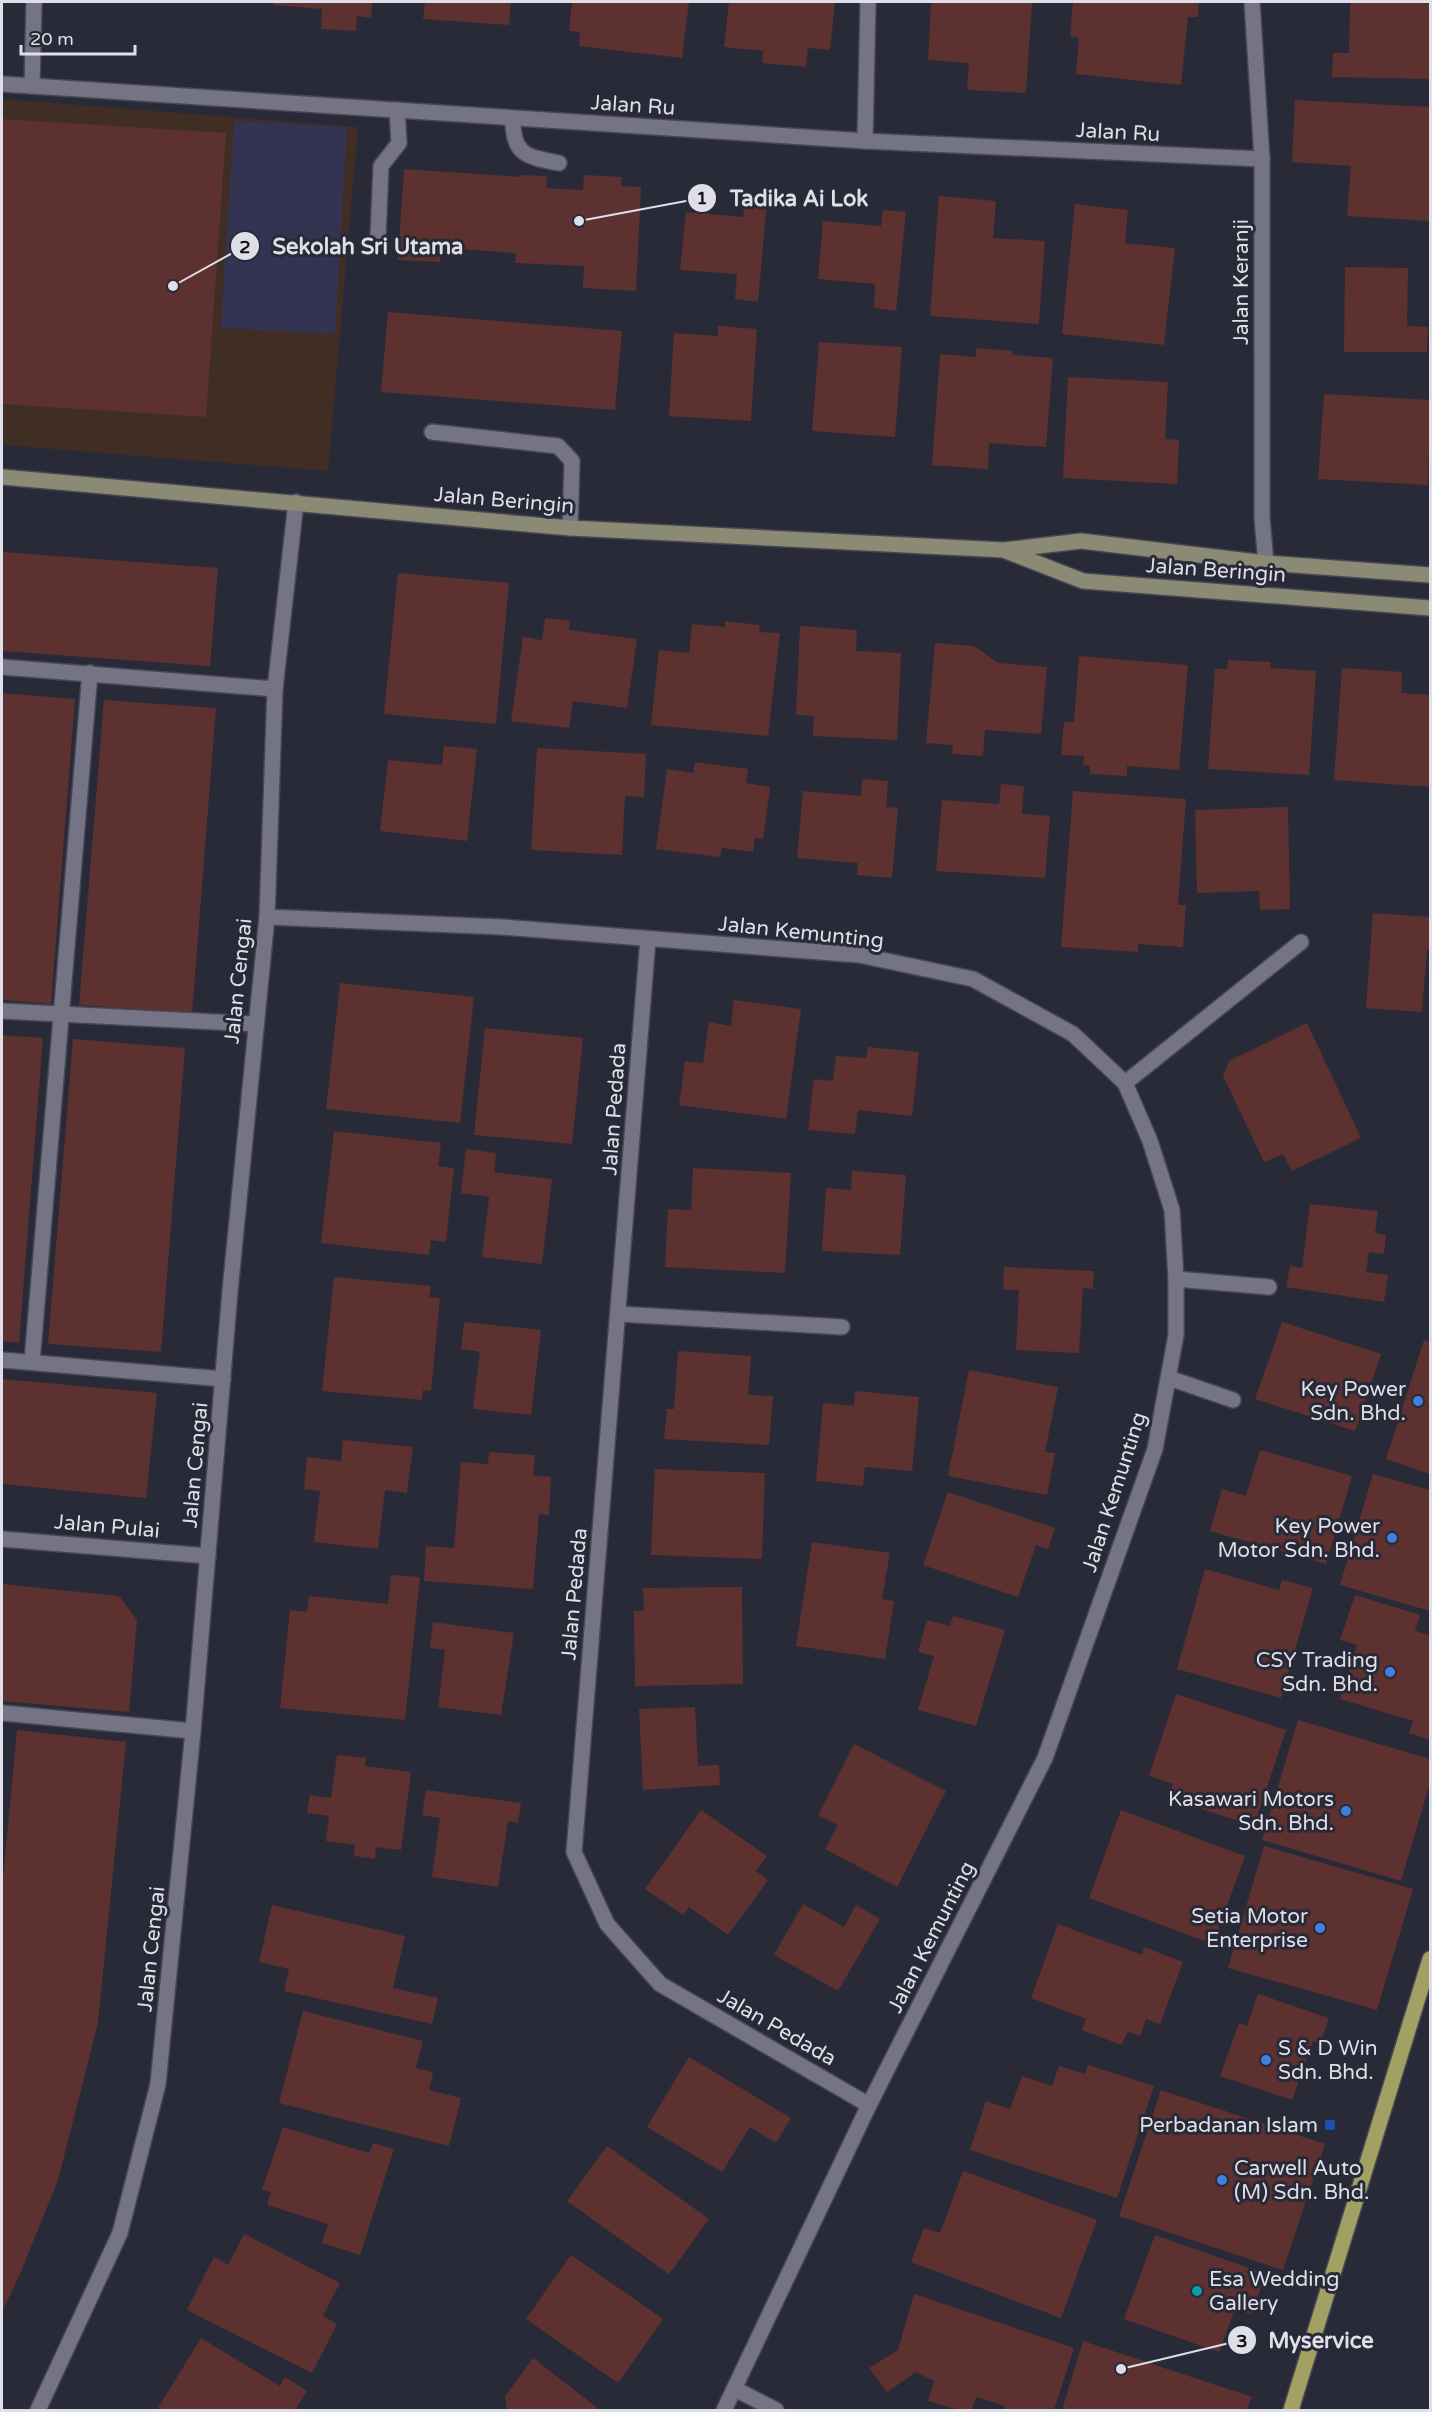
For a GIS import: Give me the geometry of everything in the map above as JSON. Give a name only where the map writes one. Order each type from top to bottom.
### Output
[{"type":"main road","points":[[1291,2410],[1431,1959]]},
{"type":"street","points":[[32,86],[34,2]]},
{"type":"street","points":[[865,141],[868,2]]},
{"type":"street","name":"Jalan Keranji","points":[[1252,2],[1262,159],[1262,518],[1266,563]]},
{"type":"street","name":"Jalan Ru","points":[[2,84],[865,141],[1262,159]]},
{"type":"street","points":[[378,237],[381,166],[399,143],[397,110]]},
{"type":"street","points":[[513,118],[514,141],[519,149],[536,159],[559,163]]},
{"type":"street","points":[[432,432],[558,446],[572,461],[570,528]]},
{"type":"street","name":"Jalan Beringin","points":[[2,477],[570,528],[1004,550],[1081,541],[1266,563],[1431,575]]},
{"type":"street","name":"Jalan Cengai","points":[[38,2410],[120,2233],[158,2084],[193,1731],[255,1024],[267,917],[274,689],[296,502]]},
{"type":"street","name":"Jalan Beringin","points":[[1004,550],[1083,581],[1431,608]]},
{"type":"street","points":[[2,667],[274,689]]},
{"type":"street","points":[[32,1362],[90,673]]},
{"type":"street","name":"Jalan Kemunting","points":[[267,917],[502,927],[859,955],[973,979],[1073,1034],[1125,1083],[1150,1141],[1172,1210],[1176,1335],[1155,1449],[1045,1758],[869,2105],[724,2410]]},
{"type":"street","name":"Jalan Pedada","points":[[648,939],[574,1852],[607,1924],[660,1984],[869,2105]]},
{"type":"street","points":[[1125,1083],[1301,942]]},
{"type":"street","points":[[2,1011],[255,1024]]},
{"type":"street","points":[[1176,1280],[1269,1287]]},
{"type":"street","points":[[619,1314],[842,1327]]},
{"type":"street","points":[[2,1360],[223,1379]]},
{"type":"street","points":[[1169,1378],[1233,1400]]},
{"type":"street","name":"Jalan Pulai","points":[[2,1539],[208,1556]]},
{"type":"street","points":[[2,1717],[193,1731]]},
{"type":"street","points":[[735,2389],[776,2410]]},
{"type":"shaded area","points":[[2,99],[358,127],[328,471],[2,445]]},
{"type":"shaded area","points":[[234,121],[347,127],[335,334],[221,328]]},
{"type":"building","points":[[273,2],[372,2],[371,18],[357,16],[356,31],[321,29],[322,9],[273,5]]},
{"type":"building","points":[[425,2],[511,2],[509,25],[423,19]]},
{"type":"building","points":[[572,2],[689,2],[682,58],[579,46],[580,32],[569,31]]},
{"type":"building","points":[[729,2],[835,2],[830,50],[808,48],[806,67],[762,63],[763,51],[724,47]]},
{"type":"building","points":[[931,2],[1032,2],[1026,93],[967,90],[969,63],[928,60]]},
{"type":"building","points":[[1073,2],[1199,2],[1198,17],[1188,17],[1181,85],[1076,74],[1079,38],[1070,36]]},
{"type":"building","points":[[1350,2],[1430,2],[1430,79],[1332,77],[1333,53],[1349,53]]},
{"type":"building","points":[[1295,100],[1430,107],[1430,221],[1347,216],[1351,166],[1292,162]]},
{"type":"building","points":[[2,119],[226,133],[206,417],[2,404]]},
{"type":"building","points":[[404,169],[521,177],[519,175],[547,176],[546,188],[583,190],[584,175],[622,177],[621,186],[641,187],[636,291],[583,288],[584,266],[515,263],[516,253],[442,248],[440,262],[398,260]]},
{"type":"building","points":[[939,196],[996,201],[993,238],[1045,241],[1039,324],[930,316]]},
{"type":"building","points":[[745,201],[767,202],[758,302],[735,299],[737,274],[680,270],[686,212],[743,217]]},
{"type":"building","points":[[1075,204],[1128,210],[1125,243],[1175,248],[1164,345],[1062,334]]},
{"type":"building","points":[[883,210],[906,212],[896,311],[874,308],[875,284],[818,279],[823,221],[881,226]]},
{"type":"building","points":[[1345,267],[1408,268],[1407,326],[1428,327],[1427,352],[1344,352]]},
{"type":"building","points":[[388,312],[622,331],[615,410],[381,392]]},
{"type":"building","points":[[718,326],[757,329],[751,421],[669,416],[674,333],[718,336]]},
{"type":"building","points":[[819,342],[902,347],[895,437],[812,431]]},
{"type":"building","points":[[976,348],[1013,351],[1012,355],[1053,358],[1046,447],[989,443],[988,469],[932,465],[940,354],[976,357]]},
{"type":"building","points":[[1068,377],[1168,382],[1165,439],[1179,440],[1177,484],[1063,478]]},
{"type":"building","points":[[1324,394],[1430,400],[1428,485],[1318,479]]},
{"type":"building","points":[[2,552],[218,568],[210,666],[2,651]]},
{"type":"building","points":[[398,573],[509,583],[496,724],[384,714]]},
{"type":"building","points":[[545,618],[570,621],[569,630],[637,639],[627,708],[573,701],[569,728],[511,721],[523,637],[542,640]]},
{"type":"building","points":[[725,621],[760,625],[759,632],[780,633],[768,736],[651,725],[659,650],[689,653],[692,624],[725,627]]},
{"type":"building","points":[[800,626],[857,630],[856,651],[901,653],[897,740],[813,736],[814,716],[796,715]]},
{"type":"building","points":[[935,643],[974,646],[998,663],[1047,667],[1041,734],[985,730],[983,756],[952,754],[953,745],[926,743]]},
{"type":"building","points":[[1079,656],[1188,665],[1179,770],[1127,766],[1127,776],[1090,774],[1090,766],[1083,765],[1084,756],[1061,755],[1064,722],[1074,722]]},
{"type":"building","points":[[1228,660],[1271,662],[1270,668],[1316,671],[1309,775],[1208,769],[1215,669],[1227,669]]},
{"type":"building","points":[[1342,668],[1402,672],[1401,693],[1430,695],[1430,787],[1334,780]]},
{"type":"building","points":[[2,693],[75,699],[51,1004],[2,1000]]},
{"type":"building","points":[[104,700],[216,708],[192,1013],[79,1005]]},
{"type":"building","points":[[444,746],[477,749],[467,841],[380,831],[388,760],[442,765]]},
{"type":"building","points":[[537,748],[646,754],[644,797],[625,796],[622,855],[531,850]]},
{"type":"building","points":[[695,762],[748,769],[746,783],[770,787],[763,839],[755,838],[753,852],[722,848],[720,857],[656,849],[667,769],[693,773]]},
{"type":"building","points":[[862,779],[888,781],[886,807],[898,808],[892,878],[857,875],[858,863],[797,858],[803,791],[861,796]]},
{"type":"building","points":[[1001,784],[1024,786],[1022,814],[1050,816],[1045,878],[936,871],[942,800],[999,804]]},
{"type":"building","points":[[1073,791],[1186,799],[1178,905],[1186,905],[1183,947],[1138,944],[1138,952],[1061,947]]},
{"type":"building","points":[[1288,807],[1290,909],[1260,910],[1259,891],[1197,893],[1195,810]]},
{"type":"building","points":[[1373,913],[1430,917],[1430,950],[1427,949],[1422,1012],[1366,1008]]},
{"type":"building","points":[[340,983],[474,997],[460,1123],[326,1109]]},
{"type":"building","points":[[734,1000],[801,1009],[786,1119],[679,1105],[685,1061],[703,1063],[709,1022],[731,1026]]},
{"type":"building","points":[[1307,1023],[1361,1138],[1292,1171],[1283,1154],[1264,1162],[1223,1076],[1229,1061]]},
{"type":"building","points":[[485,1028],[583,1038],[572,1144],[474,1135]]},
{"type":"building","points":[[2,1035],[43,1038],[19,1343],[2,1341]]},
{"type":"building","points":[[73,1039],[185,1048],[161,1352],[48,1344]]},
{"type":"building","points":[[868,1047],[919,1052],[912,1116],[858,1110],[855,1134],[808,1130],[814,1079],[833,1081],[836,1056],[866,1058]]},
{"type":"building","points":[[334,1131],[441,1143],[438,1166],[454,1168],[446,1242],[431,1240],[429,1255],[321,1243]]},
{"type":"building","points":[[466,1149],[496,1153],[494,1172],[552,1179],[542,1264],[482,1257],[489,1197],[461,1193]]},
{"type":"building","points":[[693,1168],[791,1173],[785,1273],[665,1267],[668,1209],[691,1210]]},
{"type":"building","points":[[852,1171],[906,1175],[900,1255],[822,1251],[826,1188],[851,1190]]},
{"type":"building","points":[[1310,1204],[1378,1211],[1375,1233],[1386,1235],[1384,1254],[1369,1252],[1366,1272],[1388,1275],[1384,1302],[1286,1287],[1290,1266],[1302,1268]]},
{"type":"building","points":[[1004,1267],[1094,1271],[1093,1289],[1083,1288],[1079,1353],[1016,1350],[1019,1290],[1003,1290]]},
{"type":"building","points":[[334,1277],[431,1286],[429,1297],[440,1298],[431,1391],[423,1390],[422,1400],[322,1391]]},
{"type":"building","points":[[464,1322],[541,1330],[531,1415],[473,1409],[480,1352],[461,1349]]},
{"type":"building","points":[[1282,1322],[1381,1354],[1355,1431],[1255,1399]]},
{"type":"building","name":"Key Power Sdn. Bhd.","points":[[1424,1340],[1430,1342],[1430,1474],[1386,1459]]},
{"type":"building","points":[[678,1351],[751,1356],[748,1395],[773,1396],[769,1445],[664,1439],[667,1409],[674,1409]]},
{"type":"building","points":[[969,1370],[1058,1387],[1045,1452],[1055,1453],[1047,1495],[948,1476]]},
{"type":"building","points":[[2,1379],[157,1393],[146,1498],[2,1484]]},
{"type":"building","points":[[855,1391],[919,1397],[912,1471],[865,1467],[863,1486],[816,1481],[823,1403],[854,1406]]},
{"type":"building","points":[[343,1440],[413,1447],[407,1493],[385,1490],[378,1549],[314,1542],[320,1491],[304,1489],[307,1457],[341,1461]]},
{"type":"building","points":[[1260,1450],[1352,1476],[1326,1564],[1210,1531],[1222,1489],[1246,1496]]},
{"type":"building","points":[[489,1452],[535,1455],[533,1475],[551,1477],[549,1515],[539,1514],[533,1589],[424,1581],[426,1546],[454,1548],[461,1462],[488,1464]]},
{"type":"building","points":[[655,1469],[765,1473],[762,1559],[651,1555]]},
{"type":"building","name":"Key Power Motor Sdn. Bhd.","points":[[1373,1474],[1430,1490],[1430,1611],[1340,1585]]},
{"type":"building","points":[[948,1492],[1055,1528],[1048,1549],[1036,1545],[1018,1597],[923,1565]]},
{"type":"building","points":[[812,1542],[890,1553],[882,1599],[894,1601],[885,1659],[796,1646]]},
{"type":"building","points":[[1205,1569],[1279,1590],[1282,1580],[1313,1588],[1281,1698],[1177,1669]]},
{"type":"building","points":[[391,1575],[420,1577],[405,1720],[280,1708],[290,1610],[307,1612],[309,1596],[388,1604]]},
{"type":"building","points":[[2,1584],[119,1596],[137,1620],[129,1712],[2,1701]]},
{"type":"building","points":[[742,1587],[743,1684],[635,1686],[634,1611],[644,1611],[643,1588]]},
{"type":"building","name":"CSY Trading Sdn. Bhd.","points":[[1355,1595],[1420,1615],[1415,1631],[1430,1635],[1430,1740],[1409,1733],[1413,1721],[1340,1699],[1357,1645],[1340,1640]]},
{"type":"building","points":[[953,1616],[1005,1630],[976,1726],[918,1710],[934,1656],[918,1652],[927,1620],[950,1626]]},
{"type":"building","points":[[433,1622],[514,1633],[501,1715],[438,1707],[445,1650],[430,1648]]},
{"type":"building","points":[[1176,1694],[1286,1730],[1254,1826],[1168,1798],[1173,1784],[1149,1776]]},
{"type":"building","points":[[695,1707],[698,1766],[719,1765],[720,1785],[643,1790],[639,1709]]},
{"type":"building","name":"Kasawari Motors Sdn. Bhd.","points":[[1298,1720],[1430,1759],[1430,1783],[1401,1881],[1262,1840]]},
{"type":"building","points":[[17,1730],[126,1742],[98,2023],[58,2180],[2,2312],[2,1888]]},
{"type":"building","points":[[854,1744],[946,1791],[897,1887],[825,1849],[838,1825],[818,1815]]},
{"type":"building","points":[[337,1755],[366,1758],[365,1766],[411,1772],[401,1850],[376,1847],[375,1859],[354,1856],[355,1845],[326,1841],[329,1816],[307,1813],[310,1795],[331,1798]]},
{"type":"building","points":[[426,1790],[521,1803],[518,1823],[508,1821],[498,1887],[432,1877],[440,1818],[422,1815]]},
{"type":"building","points":[[701,1810],[767,1856],[756,1871],[768,1880],[728,1935],[689,1907],[683,1915],[645,1889]]},
{"type":"building","points":[[1121,1810],[1245,1856],[1213,1944],[1089,1898]]},
{"type":"building","name":"Setia Motor Enterprise","points":[[1264,1846],[1413,1889],[1377,2010],[1228,1968]]},
{"type":"building","points":[[803,1904],[844,1927],[856,1905],[880,1919],[838,1991],[774,1955]]},
{"type":"building","points":[[272,1905],[405,1936],[393,1988],[438,1998],[432,2024],[284,1991],[289,1969],[259,1962]]},
{"type":"building","points":[[1058,1924],[1142,1955],[1144,1947],[1183,1962],[1160,2024],[1146,2019],[1140,2036],[1128,2032],[1121,2045],[1082,2030],[1086,2019],[1031,1998]]},
{"type":"building","name":"S & D Win Sdn. Bhd.","points":[[1258,1994],[1329,2018],[1320,2044],[1313,2041],[1292,2100],[1220,2076],[1239,2023],[1247,2026]]},
{"type":"building","points":[[303,2011],[423,2041],[416,2068],[433,2072],[429,2090],[461,2098],[449,2146],[279,2103]]},
{"type":"building","points":[[689,2057],[791,2118],[776,2143],[750,2127],[722,2172],[647,2127]]},
{"type":"building","points":[[1088,2065],[1154,2086],[1117,2198],[970,2150],[986,2101],[1010,2109],[1022,2076],[1052,2086],[1059,2066],[1085,2074]]},
{"type":"building","name":"Carwell Auto (M) Sdn. Bhd.","points":[[1161,2090],[1325,2144],[1283,2270],[1119,2216]]},
{"type":"building","points":[[283,2127],[369,2153],[373,2143],[394,2149],[360,2255],[322,2243],[328,2224],[267,2205],[271,2192],[262,2190]]},
{"type":"building","points":[[607,2146],[709,2219],[669,2274],[567,2201]]},
{"type":"building","points":[[963,2171],[1097,2220],[1061,2318],[911,2262],[924,2228],[940,2233]]},
{"type":"building","points":[[244,2234],[340,2283],[323,2316],[337,2324],[312,2373],[187,2310],[214,2257],[228,2265]]},
{"type":"building","name":"Esa Wedding Gallery","points":[[1155,2235],[1266,2274],[1251,2315],[1235,2309],[1219,2352],[1124,2319]]},
{"type":"building","points":[[571,2255],[663,2319],[618,2383],[526,2319]]},
{"type":"building","points":[[914,2294],[1074,2348],[1054,2410],[1004,2410],[1005,2406],[976,2397],[972,2410],[959,2410],[928,2401],[934,2381],[916,2372],[887,2392],[869,2368],[898,2350]]},
{"type":"building","points":[[201,2338],[280,2386],[285,2377],[307,2391],[295,2410],[162,2410],[158,2408]]},
{"type":"building","points":[[1083,2341],[1252,2397],[1247,2410],[1062,2410]]},
{"type":"building","points":[[533,2358],[600,2410],[507,2410],[505,2396]]},
{"type":"place","name":"Tadika Ai Lok","points":[[579,221]]},
{"type":"place","name":"Sekolah Sri Utama","points":[[173,286]]},
{"type":"place","name":"Key Power Sdn. Bhd.","points":[[1418,1401]]},
{"type":"place","name":"Key Power Motor Sdn. Bhd.","points":[[1392,1538]]},
{"type":"place","name":"CSY Trading Sdn. Bhd.","points":[[1390,1672]]},
{"type":"place","name":"Kasawari Motors Sdn. Bhd.","points":[[1346,1811]]},
{"type":"place","name":"Setia Motor Enterprise","points":[[1320,1928]]},
{"type":"place","name":"S & D Win Sdn. Bhd.","points":[[1266,2060]]},
{"type":"place","name":"Perbadanan Islam","points":[[1330,2125]]},
{"type":"place","name":"Carwell Auto (M) Sdn. Bhd.","points":[[1222,2180]]},
{"type":"place","name":"Esa Wedding Gallery","points":[[1197,2291]]},
{"type":"place","name":"Myservice","points":[[1121,2369]]}]
